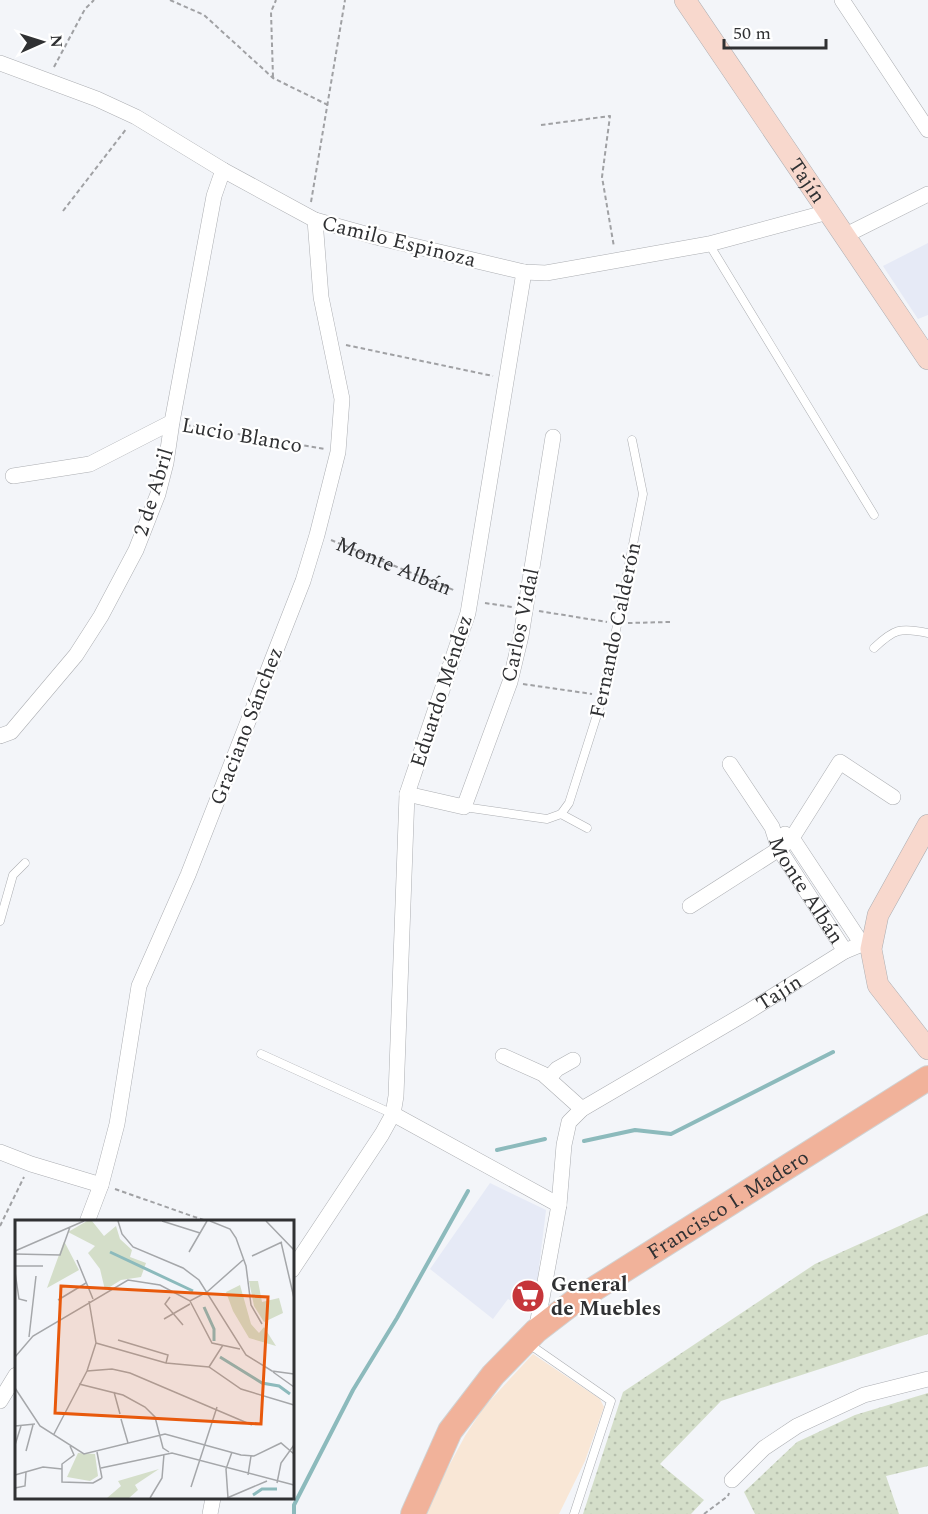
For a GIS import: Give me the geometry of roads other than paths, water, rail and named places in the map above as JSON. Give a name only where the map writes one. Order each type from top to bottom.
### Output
[{"type":"main road","name":"Tajín","points":[[685,0],[928,359]]},
{"type":"main road","points":[[867,946],[878,915],[928,825]]},
{"type":"main road","name":"Monte Albán","points":[[867,946],[878,985],[928,1049]]},
{"type":"main road","name":"Francisco I. Madero","points":[[414,1514],[450,1431],[493,1375],[531,1336],[575,1301],[928,1078]]},
{"type":"street","points":[[842,0],[928,130]]},
{"type":"street","name":"Camilo Espinoza","points":[[0,63],[97,99],[136,117],[223,170],[311,218],[380,238],[524,272],[546,273],[709,244],[828,212]]},
{"type":"street","name":"2 de Abril","points":[[0,736],[11,732],[76,655],[102,616],[136,550],[158,494],[166,463],[171,422],[214,196],[223,170]]},
{"type":"street","points":[[844,236],[928,194]]},
{"type":"street","name":"Graciano Sánchez","points":[[87,1220],[101,1185],[117,1124],[139,986],[188,875],[303,581],[338,452],[342,399],[321,297],[311,218]]},
{"type":"street","name":"Eduardo Méndez","points":[[294,1264],[382,1134],[393,1114],[396,1096],[407,794],[471,599],[524,272]]},
{"type":"street","name":"Lucio Blanco","points":[[13,476],[90,465],[171,422]]},
{"type":"street","name":"Carlos Vidal","points":[[464,807],[510,682],[525,609],[554,436]]},
{"type":"street","points":[[690,906],[779,849],[792,838],[840,762],[893,797]]},
{"type":"street","name":"Monte Albán","points":[[730,764],[772,827],[779,849],[845,951]]},
{"type":"street","points":[[407,794],[464,807]]},
{"type":"street","name":"Monte Albán","points":[[772,827],[792,838],[867,946]]},
{"type":"street","points":[[810,897],[826,889]]},
{"type":"street","name":"Tajín","points":[[559,1205],[564,1145],[569,1122],[582,1109],[746,1013],[845,951],[867,946]]},
{"type":"street","points":[[503,1056],[549,1078],[582,1109]]},
{"type":"street","points":[[549,1078],[557,1069],[573,1060]]},
{"type":"street","points":[[393,1114],[559,1205],[531,1336]]},
{"type":"street","points":[[0,1152],[101,1185]]},
{"type":"street","points":[[0,1401],[15,1377]]},
{"type":"street","points":[[732,1480],[764,1448],[797,1426],[864,1395],[928,1379]]},
{"type":"street","points":[[210,1514],[213,1499]]},
{"type":"lane","points":[[709,244],[874,515]]},
{"type":"lane","name":"Fernando Calderón","points":[[561,814],[569,803],[603,696],[643,494],[632,440]]},
{"type":"lane","points":[[874,648],[890,633],[912,629],[928,633]]},
{"type":"lane","points":[[464,807],[547,819],[561,814],[587,828]]},
{"type":"lane","points":[[0,921],[14,875],[25,863]]},
{"type":"lane","points":[[261,1054],[393,1114]]},
{"type":"lane","points":[[531,1336],[611,1401],[574,1514]]},
{"type":"waterway","points":[[584,1141],[635,1130],[671,1134],[833,1052]]},
{"type":"waterway","points":[[497,1150],[545,1139]]},
{"type":"waterway","points":[[294,1514],[294,1505],[353,1390],[397,1318],[468,1191]]},
{"type":"place","name":"General de Muebles","points":[[528,1296]]}]
